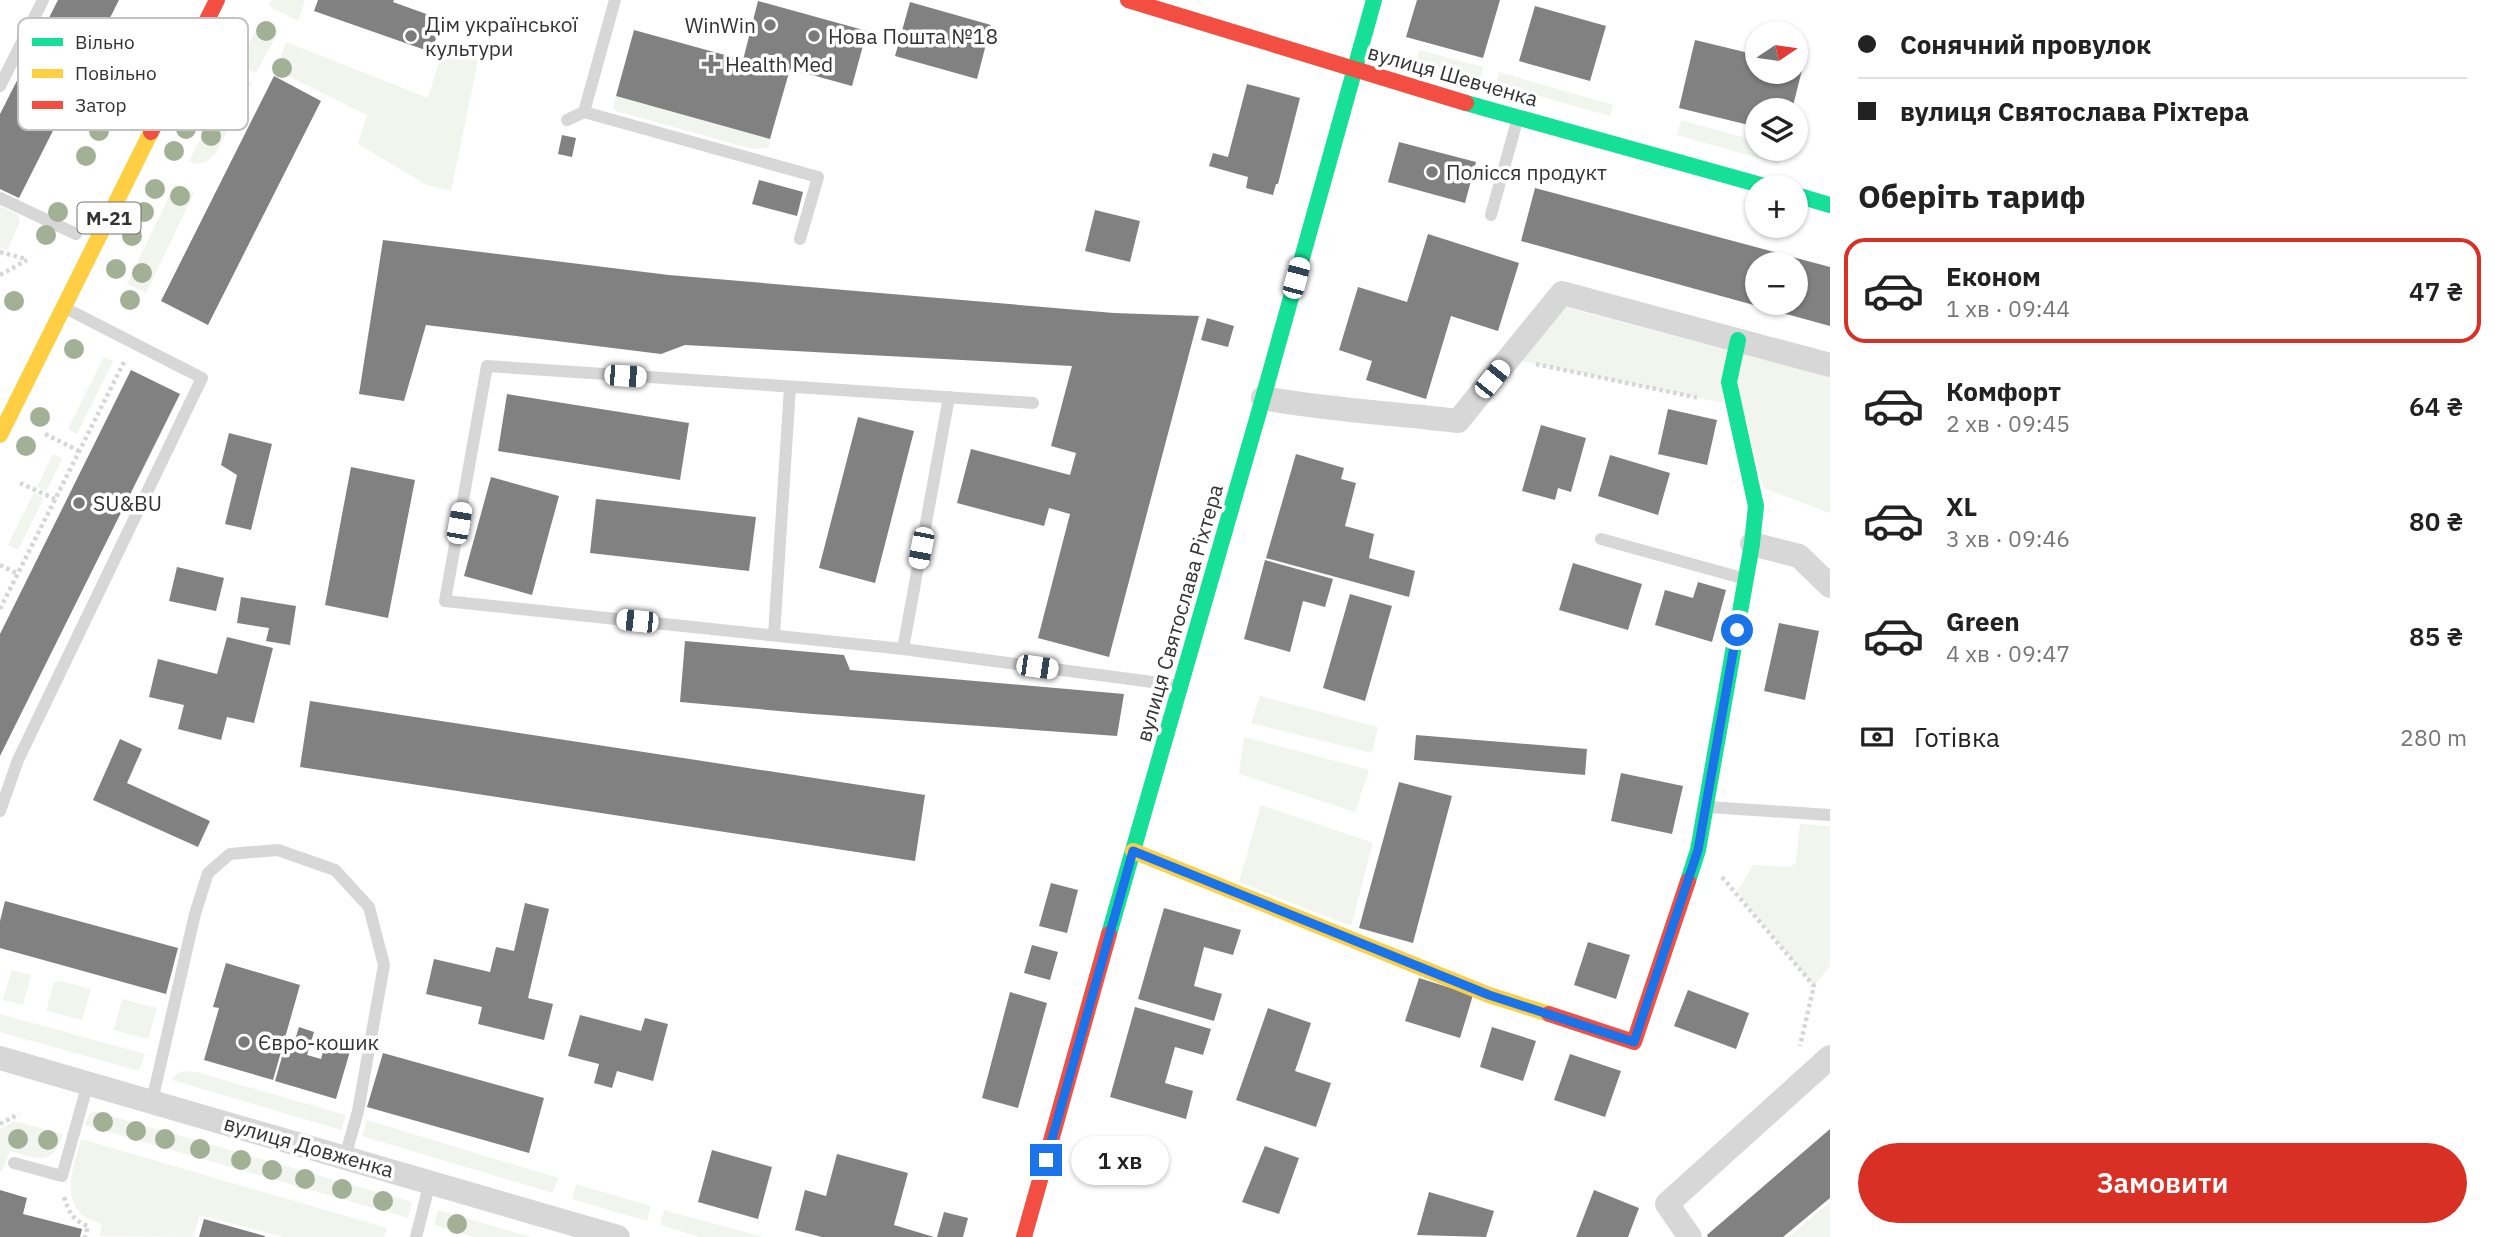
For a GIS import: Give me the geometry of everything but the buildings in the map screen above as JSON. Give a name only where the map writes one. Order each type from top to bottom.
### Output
[{"type":"main road","name":"М-21","points":[[208,18],[217,0]]},
{"type":"main road","name":"вулиця Шевченка","points":[[1128,0],[1518,117],[1745,181]]},
{"type":"main road","name":"вулиця Святослава Ріхтера","points":[[1024,1237],[1374,0]]},
{"type":"main road","name":"М-21","points":[[0,435],[152,130]]},
{"type":"main road","points":[[1808,199],[1830,205]]},
{"type":"main road","points":[[1133,851],[1489,995],[1634,1042],[1698,850],[1752,544],[1756,506],[1729,382],[1738,340]]},
{"type":"street","points":[[1263,398],[1300,405],[1458,421],[1562,293],[1830,365]]},
{"type":"street","points":[[1752,544],[1800,556],[1830,586]]},
{"type":"street","name":"вулиця Довженка","points":[[0,1058],[618,1237]]},
{"type":"street","points":[[1690,1237],[1667,1204],[1830,1058]]},
{"type":"lane","points":[[34,18],[43,0]]},
{"type":"lane","points":[[584,112],[615,0]]},
{"type":"lane","points":[[0,86],[18,50]]},
{"type":"lane","points":[[567,120],[584,112],[818,177],[800,239]]},
{"type":"lane","points":[[1491,215],[1518,117]]},
{"type":"lane","points":[[0,198],[76,234]]},
{"type":"lane","points":[[0,811],[18,761],[202,379],[64,307]]},
{"type":"lane","points":[[1033,403],[487,366],[444,601],[903,649],[1179,685]]},
{"type":"lane","points":[[774,635],[790,387]]},
{"type":"lane","points":[[903,649],[949,397]]},
{"type":"lane","points":[[1601,538],[1746,579]]},
{"type":"lane","points":[[1706,807],[1830,815]]},
{"type":"lane","points":[[152,1101],[195,914],[208,873],[230,854],[278,850],[335,870],[369,907],[384,965],[358,1111],[345,1157]]},
{"type":"lane","points":[[14,1163],[62,1176],[88,1083]]},
{"type":"lane","points":[[416,1237],[430,1182]]},
{"type":"path","points":[[0,252],[27,260],[0,275]]},
{"type":"path","points":[[0,609],[134,342]]},
{"type":"path","points":[[1509,358],[1734,405]]},
{"type":"path","points":[[45,434],[79,451]]},
{"type":"path","points":[[20,483],[55,499]]},
{"type":"path","points":[[0,565],[18,574]]},
{"type":"path","points":[[1698,850],[1737,892],[1814,986],[1788,1093]]},
{"type":"path","points":[[0,1124],[19,1114]]},
{"type":"path","points":[[62,1176],[61,1188],[70,1214],[77,1222],[88,1226],[85,1237]]},
{"type":"shaded area","points":[[272,0],[305,0],[298,21],[269,6]]},
{"type":"shaded area","points":[[260,23],[278,32],[256,73],[248,69],[248,45]]},
{"type":"shaded area","points":[[286,42],[428,98],[440,59],[480,51],[451,191],[427,185],[358,144],[367,115],[276,70]]},
{"type":"shaded area","points":[[1419,50],[1483,67],[1480,80],[1416,61]]},
{"type":"shaded area","points":[[1499,72],[1613,105],[1610,116],[1496,84]]},
{"type":"shaded area","points":[[616,96],[770,139],[769,148],[752,149],[613,110]]},
{"type":"shaded area","points":[[1681,120],[1745,138],[1745,154],[1677,135]]},
{"type":"shaded area","points":[[205,130],[228,130],[210,159],[197,164],[189,161]]},
{"type":"shaded area","points":[[175,184],[194,193],[146,293],[127,284]]},
{"type":"shaded area","points":[[0,206],[18,215],[20,222],[7,250],[0,248]]},
{"type":"shaded area","points":[[1561,306],[1727,350],[1723,403],[1516,360]]},
{"type":"shaded area","points":[[1743,352],[1830,375],[1830,513],[1763,488],[1737,385]]},
{"type":"shaded area","points":[[104,357],[113,361],[77,434],[68,429]]},
{"type":"shaded area","points":[[53,454],[62,459],[46,491],[37,487]]},
{"type":"shaded area","points":[[34,493],[44,498],[18,550],[8,545]]},
{"type":"shaded area","points":[[1260,696],[1378,727],[1372,753],[1251,723]]},
{"type":"shaded area","points":[[1244,737],[1369,770],[1355,812],[1239,774]]},
{"type":"shaded area","points":[[1261,805],[1373,843],[1351,926],[1239,882]]},
{"type":"shaded area","points":[[1800,824],[1830,826],[1830,966],[1814,986],[1737,892],[1753,865],[1789,867],[1796,863]]},
{"type":"shaded area","points":[[12,970],[31,975],[23,1005],[3,1000]]},
{"type":"shaded area","points":[[54,982],[91,989],[82,1020],[46,1011]]},
{"type":"shaded area","points":[[122,999],[157,1008],[148,1039],[114,1030]]},
{"type":"shaded area","points":[[0,1014],[145,1054],[139,1071],[0,1032]]},
{"type":"shaded area","points":[[185,1071],[346,1115],[341,1130],[172,1080],[178,1073]]},
{"type":"shaded area","points":[[93,1111],[412,1202],[408,1218],[85,1125]]},
{"type":"shaded area","points":[[367,1120],[558,1178],[553,1193],[362,1136]]},
{"type":"shaded area","points":[[14,1121],[63,1134],[59,1145],[49,1156],[36,1158],[10,1151],[0,1171],[0,1129]]},
{"type":"shaded area","points":[[81,1139],[387,1228],[384,1237],[283,1237],[200,1215],[193,1237],[99,1236],[102,1224],[84,1217],[72,1198],[71,1178]]},
{"type":"shaded area","points":[[576,1184],[651,1206],[647,1221],[572,1199]]},
{"type":"shaded area","points":[[1830,1202],[1830,1237],[1789,1237]]},
{"type":"shaded area","points":[[438,1210],[531,1237],[474,1237],[434,1225]]},
{"type":"shaded area","points":[[664,1210],[763,1237],[700,1237],[660,1225]]},
{"type":"traffic: fast","points":[[1109,934],[1374,0]]},
{"type":"traffic: fast","points":[[1466,103],[1745,181]]},
{"type":"traffic: fast","points":[[1808,199],[1830,205]]},
{"type":"traffic: fast","points":[[1688,881],[1698,850],[1752,544],[1756,506],[1729,382],[1738,340]]},
{"type":"traffic: slow","points":[[0,435],[151,132]]},
{"type":"traffic: slow","points":[[1133,851],[1489,995],[1549,1014]]},
{"type":"traffic: jam","points":[[208,18],[217,0]]},
{"type":"traffic: jam","points":[[1128,0],[1466,103]]},
{"type":"traffic: jam","points":[[1549,1014],[1634,1042],[1688,881]]},
{"type":"traffic: jam","points":[[1024,1237],[1109,934]]},
{"type":"place","name":"WinWin","points":[[770,25]]},
{"type":"place","name":"Дім української культури","points":[[411,36]]},
{"type":"place","name":"Нова Пошта №18","points":[[814,36]]},
{"type":"place","name":"Health Med","points":[[711,64]]},
{"type":"place","name":"Полісся продукт","points":[[1432,172]]},
{"type":"place","name":"SU&BU","points":[[79,503]]},
{"type":"place","name":"Євро-кошик","points":[[244,1042]]},
{"type":"route","points":[[1046,1160],[1133,851],[1489,995],[1634,1042],[1698,850],[1737,630]]}]
